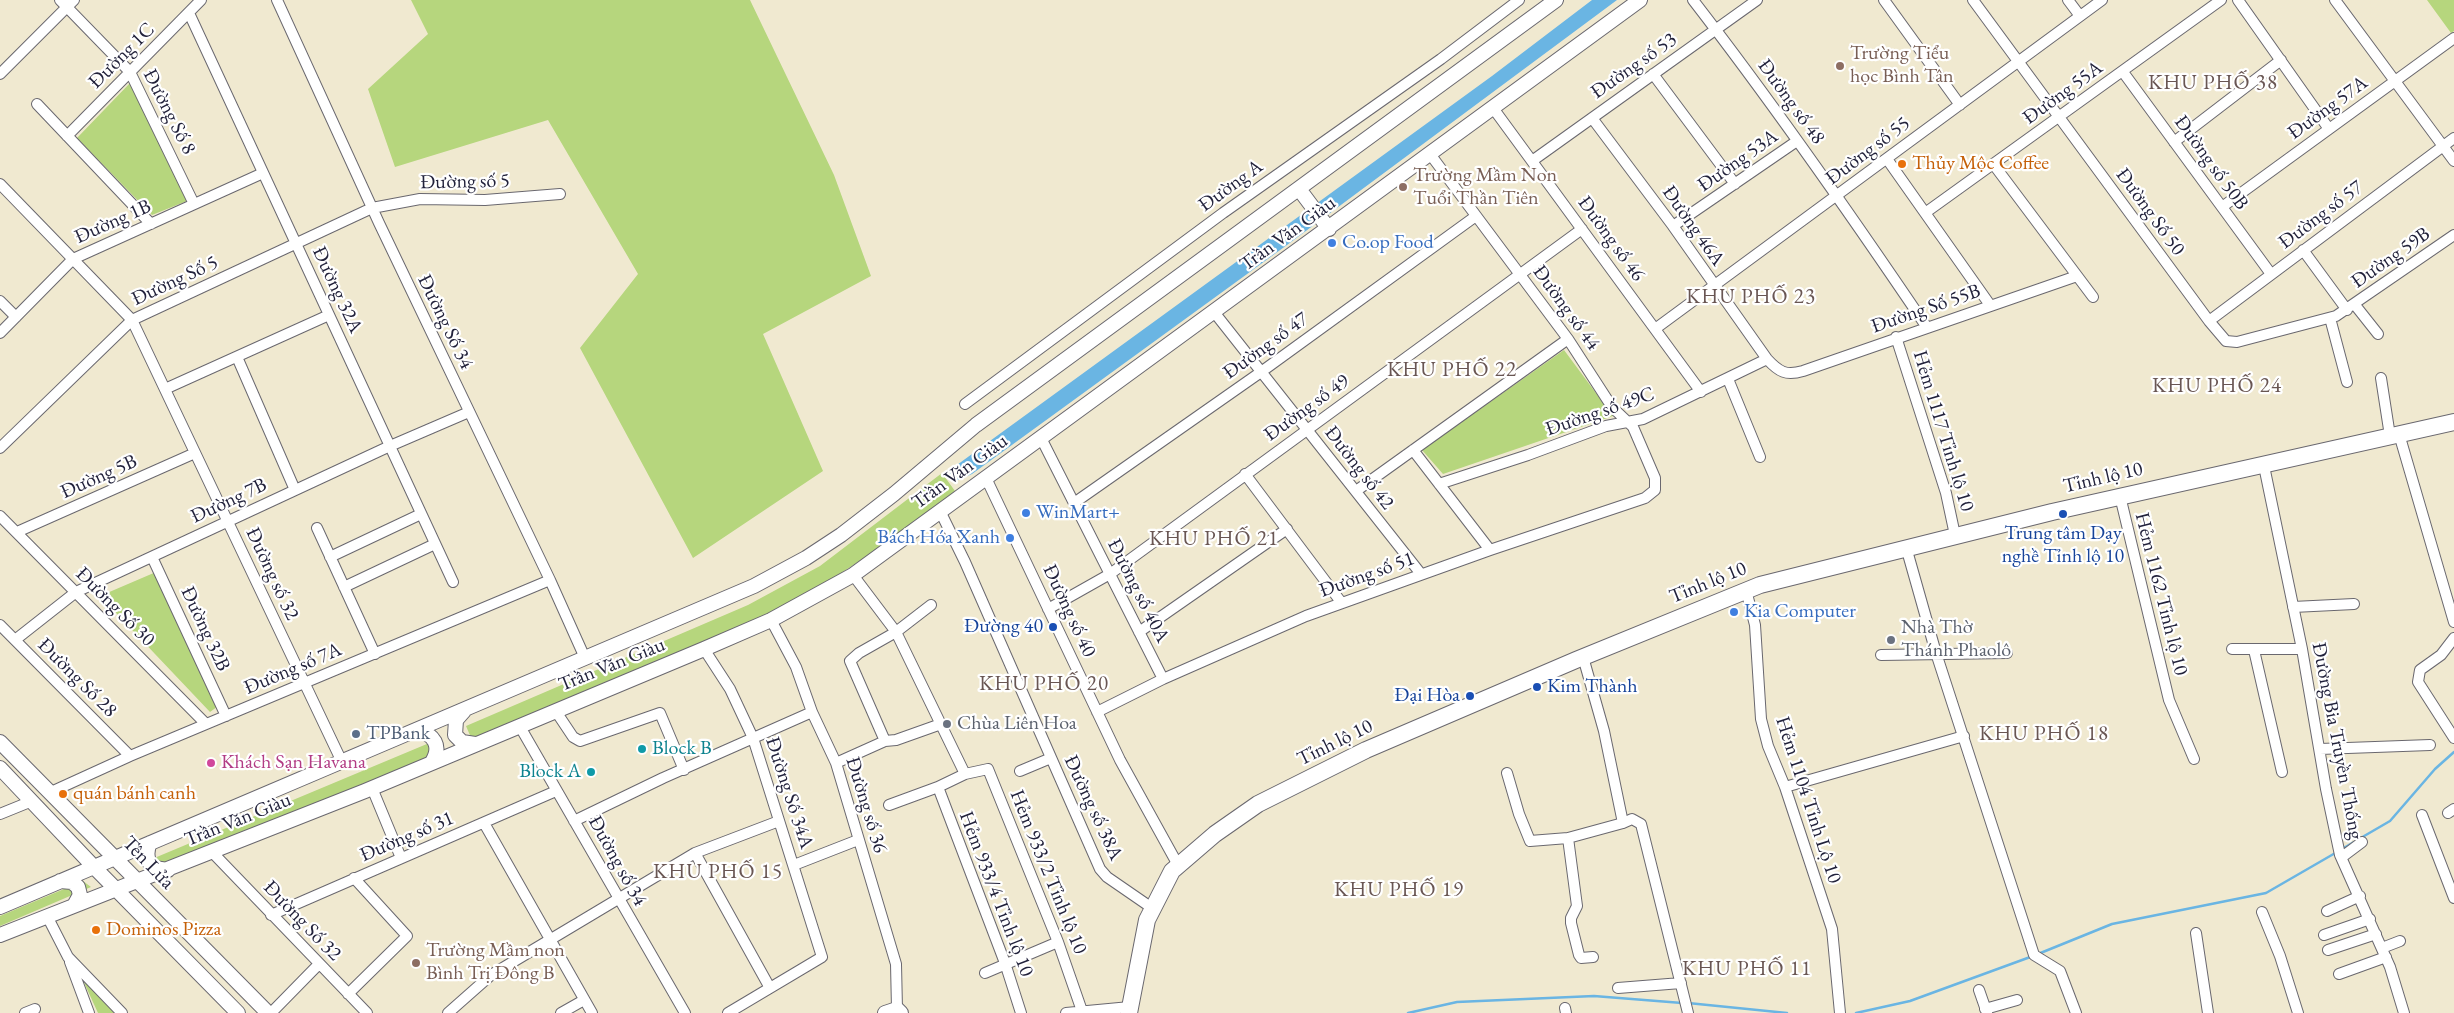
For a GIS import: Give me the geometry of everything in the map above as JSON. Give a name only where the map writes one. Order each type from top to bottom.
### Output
[{"type":"main road","name":"Trần Văn Giàu","points":[[0,907],[754,586],[806,558],[871,512],[976,425],[1302,192],[1556,0]]},
{"type":"main road","name":"Trần Văn Giàu","points":[[0,935],[372,788],[704,649],[771,620],[853,575],[1214,312],[1326,226],[1430,154],[1640,0]]},
{"type":"main road","points":[[1302,192],[1326,226]]},
{"type":"main road","name":"Tỉnh lộ 10","points":[[1129,1010],[1147,920],[1168,876],[1178,865],[1215,834],[1258,804],[1366,750],[1583,657],[1746,590],[1955,535],[2120,496],[2264,466],[2454,422]]},
{"type":"main road","points":[[464,710],[456,720],[455,735],[467,744],[476,743]]},
{"type":"main road","points":[[417,730],[430,735],[435,742],[437,752],[432,762]]},
{"type":"main road","name":"Tên Lửa","points":[[0,742],[269,1013]]},
{"type":"main road","name":"Tên Lửa","points":[[0,768],[93,866],[238,1013]]},
{"type":"main road","points":[[150,843],[147,853],[149,861],[154,868],[168,870]]},
{"type":"main road","points":[[60,881],[72,882],[78,887],[80,895],[76,904]]},
{"type":"street","name":"Đường 1C","points":[[67,136],[201,0]]},
{"type":"street","name":"Đường Số 34","points":[[277,0],[372,208],[550,580],[585,658]]},
{"type":"street","name":"Đường A","points":[[965,404],[1224,213],[1519,0]]},
{"type":"street","name":"Đường số 48","points":[[1693,0],[1838,195],[1926,326]]},
{"type":"street","name":"Đường số 53","points":[[1532,161],[1757,0]]},
{"type":"street","points":[[1884,0],[1960,105]]},
{"type":"street","name":"Đường Số 50","points":[[1973,0],[2222,338],[2233,342],[2330,318],[2351,307]]},
{"type":"street","points":[[2068,0],[2080,16]]},
{"type":"street","name":"Đường số 55","points":[[1655,329],[2102,0]]},
{"type":"street","name":"Đường 55A","points":[[1925,213],[2060,118],[2221,0]]},
{"type":"street","points":[[2238,0],[2329,129]]},
{"type":"street","points":[[2335,0],[2454,160]]},
{"type":"street","points":[[0,74],[67,2]]},
{"type":"street","name":"Đường Số 8","points":[[67,2],[130,72],[194,204]]},
{"type":"street","name":"Đường 32A","points":[[189,13],[453,582]]},
{"type":"street","name":"Đường 57A","points":[[2222,207],[2454,38]]},
{"type":"street","points":[[2174,142],[2281,60]]},
{"type":"street","name":"Đường số 50B","points":[[2123,72],[2270,274]]},
{"type":"street","points":[[1653,74],[1735,184]]},
{"type":"street","points":[[37,104],[151,224]]},
{"type":"street","name":"Đường số 46","points":[[1493,108],[1701,392]]},
{"type":"street","name":"Đường 46A","points":[[1592,118],[1673,226],[1714,287],[1767,359],[1776,369],[1786,374]]},
{"type":"street","name":"Đường số 57","points":[[2209,321],[2454,138]]},
{"type":"street","name":"Đường 53A","points":[[1673,226],[1797,141]]},
{"type":"street","name":"Đường số 44","points":[[1430,154],[1568,339],[1612,407],[1630,423],[1656,478],[1654,490]]},
{"type":"street","points":[[1887,159],[1990,305]]},
{"type":"street","points":[[1994,165],[2093,298]]},
{"type":"street","name":"Đường 1B","points":[[0,333],[73,259],[263,173]]},
{"type":"street","points":[[0,184],[132,320]]},
{"type":"street","name":"Đường số 5","points":[[372,208],[420,199],[485,200],[560,194]]},
{"type":"street","name":"Đường Số 5","points":[[0,448],[132,320],[372,208]]},
{"type":"street","name":"Đường số 47","points":[[1074,503],[1261,372],[1476,216]]},
{"type":"street","name":"Đường số 49","points":[[1048,609],[1110,574],[1582,229]]},
{"type":"street","name":"Đường 59B","points":[[2351,307],[2454,234]]},
{"type":"street","points":[[2303,250],[2351,307],[2378,334]]},
{"type":"street","name":"Đường Số 55B","points":[[1786,374],[1803,371],[1926,326],[2077,276]]},
{"type":"street","points":[[0,301],[16,317]]},
{"type":"street","name":"Đường số 42","points":[[1214,312],[1421,574]]},
{"type":"street","points":[[165,389],[329,315]]},
{"type":"street","points":[[2330,318],[2347,382]]},
{"type":"street","name":"Đường số 32","points":[[132,320],[342,762]]},
{"type":"street","name":"Hẻm 1117 Tỉnh lộ 10","points":[[1896,337],[1946,493],[1955,535]]},
{"type":"street","points":[[1356,491],[1568,339]]},
{"type":"street","points":[[237,357],[295,490]]},
{"type":"street","name":"Đường số 49C","points":[[1439,484],[1528,455],[1606,426],[1630,423],[1701,392],[1767,359]]},
{"type":"street","points":[[2381,378],[2394,435],[2454,622]]},
{"type":"street","points":[[1728,379],[1760,457]]},
{"type":"street","name":"Đường 7B","points":[[15,640],[76,592],[390,446],[469,412]]},
{"type":"street","name":"Đường số 40A","points":[[1041,438],[1163,679]]},
{"type":"street","points":[[1413,450],[1490,550]]},
{"type":"street","name":"Đường 5B","points":[[17,532],[195,453]]},
{"type":"street","name":"Đường Bia Truyền Thống","points":[[2264,466],[2302,649],[2334,827],[2341,856],[2384,952],[2404,1013]]},
{"type":"street","points":[[1245,474],[1342,602]]},
{"type":"street","name":"Đường số 40","points":[[986,478],[1120,760],[1178,865]]},
{"type":"street","name":"Đường số 51","points":[[1097,712],[1163,679],[1342,602],[1645,498],[1654,490]]},
{"type":"street","name":"Hẻm 1162 Tỉnh lộ 10","points":[[2120,496],[2169,700],[2194,759]]},
{"type":"street","name":"Đường số 38A","points":[[940,511],[965,562],[1103,874],[1152,908]]},
{"type":"street","points":[[330,557],[421,514]]},
{"type":"street","name":"Đường Số 30","points":[[0,516],[206,724]]},
{"type":"street","points":[[317,528],[375,654]]},
{"type":"street","points":[[1139,632],[1287,529]]},
{"type":"street","points":[[344,587],[435,544]]},
{"type":"street","points":[[1906,547],[1936,653],[2024,928],[2034,955],[2060,970],[2076,1013]]},
{"type":"street","name":"Đường 32B","points":[[152,557],[226,716]]},
{"type":"street","points":[[853,575],[896,632],[965,774],[938,787],[889,805]]},
{"type":"street","name":"Đường số 7A","points":[[51,792],[130,756],[550,580]]},
{"type":"street","name":"Hẻm 1104 Tỉnh Lộ 10","points":[[1746,590],[1755,625],[1761,719],[1768,746],[1785,787],[1832,929],[1840,991],[1840,1013]]},
{"type":"street","points":[[2293,607],[2354,604]]},
{"type":"street","points":[[885,741],[850,661],[896,632],[931,605]]},
{"type":"street","name":"Đường số 36","points":[[771,620],[796,666],[812,712],[836,763],[896,964],[894,1012]]},
{"type":"street","name":"Đường Số 28","points":[[0,626],[130,756]]},
{"type":"street","points":[[2454,638],[2441,655],[2420,670],[2418,682],[2454,738]]},
{"type":"street","name":"Đường Số 34A","points":[[704,649],[730,689],[753,738],[822,957],[770,988]]},
{"type":"street","points":[[2232,649],[2302,649]]},
{"type":"street","points":[[2254,650],[2282,772]]},
{"type":"street","points":[[1881,655],[2007,653]]},
{"type":"street","points":[[1583,657],[1604,731],[1624,823]]},
{"type":"street","points":[[555,710],[572,737],[580,741],[660,713],[684,770]]},
{"type":"street","points":[[574,821],[812,712]]},
{"type":"street","points":[[836,763],[885,741],[896,740],[940,724]]},
{"type":"street","name":"Đường số 34","points":[[519,725],[617,899],[685,1013]]},
{"type":"street","points":[[1785,787],[1964,736]]},
{"type":"street","points":[[2320,749],[2430,745]]},
{"type":"street","points":[[1020,771],[1051,758]]},
{"type":"street","name":"Hẻm 933/2 Tỉnh lộ 10","points":[[965,774],[988,769],[1058,942],[1082,1011]]},
{"type":"street","points":[[1507,773],[1519,814],[1530,841],[1568,838],[1624,823],[1632,819],[1641,824],[1688,1013]]},
{"type":"street","name":"Hẻm 933/4 Tỉnh lộ 10","points":[[938,787],[1005,963],[1021,1013]]},
{"type":"street","points":[[372,788],[401,858]]},
{"type":"street","name":"Đường số 31","points":[[271,914],[484,823],[556,790]]},
{"type":"street","points":[[0,814],[32,801]]},
{"type":"street","points":[[2422,815],[2454,898]]},
{"type":"street","points":[[448,1013],[492,975],[695,853],[779,821]]},
{"type":"street","points":[[484,823],[592,1013]]},
{"type":"street","points":[[1568,838],[1577,906],[1571,918],[1574,939],[1581,958],[1593,957]]},
{"type":"street","points":[[794,865],[858,840]]},
{"type":"street","points":[[2341,856],[2362,842]]},
{"type":"street","name":"Đường Số 32","points":[[212,852],[367,1013]]},
{"type":"street","points":[[695,853],[770,988],[728,1013]]},
{"type":"street","points":[[348,994],[407,936],[354,878]]},
{"type":"street","points":[[2327,911],[2360,896]]},
{"type":"street","points":[[2262,912],[2280,956],[2298,1013]]},
{"type":"street","points":[[47,916],[68,956],[89,1013]]},
{"type":"street","points":[[2324,935],[2370,919]]},
{"type":"street","points":[[2196,933],[2208,1013]]},
{"type":"street","points":[[2328,950],[2376,934]]},
{"type":"street","points":[[2339,974],[2384,952],[2400,941]]},
{"type":"street","points":[[985,972],[1058,942]]},
{"type":"street","points":[[68,956],[122,1013]]},
{"type":"street","points":[[269,1013],[319,964]]},
{"type":"street","points":[[1618,988],[1681,983]]},
{"type":"street","points":[[1979,990],[1986,1011],[2017,1000]]},
{"type":"street","points":[[560,1013],[584,1000]]},
{"type":"street","points":[[25,1013],[35,1009]]},
{"type":"street","points":[[1066,1013],[1129,1010]]},
{"type":"green space","points":[[411,0],[750,0],[834,175],[871,276],[763,334],[823,471],[693,558],[580,348],[638,274],[548,120],[395,167],[368,89],[428,34]]},
{"type":"green space","points":[[2427,0],[2454,0],[2454,31],[2451,33]]},
{"type":"green space","points":[[130,83],[187,201],[152,215],[77,138]]},
{"type":"green space","points":[[1564,350],[1613,416],[1443,474],[1422,450]]},
{"type":"green space","points":[[942,473],[955,491],[876,550],[820,587],[763,619],[472,740],[466,726],[748,605],[820,566]]},
{"type":"green space","points":[[156,572],[221,704],[210,712],[100,596]]},
{"type":"green space","points":[[434,741],[440,753],[151,875],[140,864]]},
{"type":"green space","points":[[83,881],[91,887],[0,926],[0,916]]},
{"type":"green space","points":[[81,976],[116,1013],[98,1013]]},
{"type":"water","points":[[1592,0],[1617,0],[1287,245],[972,474],[959,480],[951,478],[950,470],[1492,76]]},
{"type":"waterway","points":[[2359,839],[2390,821],[2435,769],[2454,752]]},
{"type":"waterway","points":[[2342,849],[2354,842]]},
{"type":"waterway","points":[[2038,954],[2112,924],[2266,893],[2337,852]]},
{"type":"waterway","points":[[1856,1013],[1910,1001],[2033,956]]},
{"type":"waterway","points":[[1408,1013],[1457,1002],[1594,996],[1682,1003]]},
{"type":"waterway","points":[[1688,1003],[1787,1013]]},
{"type":"place","name":"Trường Tiểu học Bình Tân","points":[[1840,66]]},
{"type":"place","name":"Thủy Mộc Coffee","points":[[1902,164]]},
{"type":"place","name":"Trường Mầm Non Tuổi Thần Tiên","points":[[1403,187]]},
{"type":"place","name":"Co.op Food","points":[[1332,243]]},
{"type":"place","name":"WinMart+","points":[[1026,513]]},
{"type":"place","name":"Trung tâm Dạy nghề Tỉnh lộ 10","points":[[2063,514]]},
{"type":"place","name":"Bách Hóa Xanh","points":[[1010,538]]},
{"type":"place","name":"Kia Computer","points":[[1734,612]]},
{"type":"place","name":"Đường 40","points":[[1053,627]]},
{"type":"place","name":"Nhà Thờ Thánh Phaolô","points":[[1891,640]]},
{"type":"place","name":"Kim Thành","points":[[1537,687]]},
{"type":"place","name":"Đại Hòa","points":[[1470,696]]},
{"type":"place","name":"Chùa Liên Hoa","points":[[947,724]]},
{"type":"place","name":"TPBank","points":[[356,734]]},
{"type":"place","name":"Block B","points":[[642,749]]},
{"type":"place","name":"Khách Sạn Havana","points":[[211,763]]},
{"type":"place","name":"Block A","points":[[591,772]]},
{"type":"place","name":"quán bánh canh","points":[[63,794]]},
{"type":"place","name":"Dominos Pizza","points":[[96,930]]},
{"type":"place","name":"Trường Mầm non Bình Trị Đông B","points":[[416,963]]},
{"type":"district","name":"KHU PHỐ 38","points":[[2213,83]]},
{"type":"district","name":"KHU PHỐ 23","points":[[1751,297]]},
{"type":"district","name":"KHU PHỐ 22","points":[[1452,370]]},
{"type":"district","name":"KHU PHỐ 24","points":[[2217,386]]},
{"type":"district","name":"KHU PHỐ 21","points":[[1214,539]]},
{"type":"district","name":"KHU PHỐ 20","points":[[1044,684]]},
{"type":"district","name":"KHU PHỐ 18","points":[[2044,734]]},
{"type":"district","name":"KHU PHỐ 15","points":[[718,872]]},
{"type":"district","name":"KHU PHỐ 19","points":[[1399,890]]},
{"type":"district","name":"KHU PHỐ 11","points":[[1747,969]]}]
